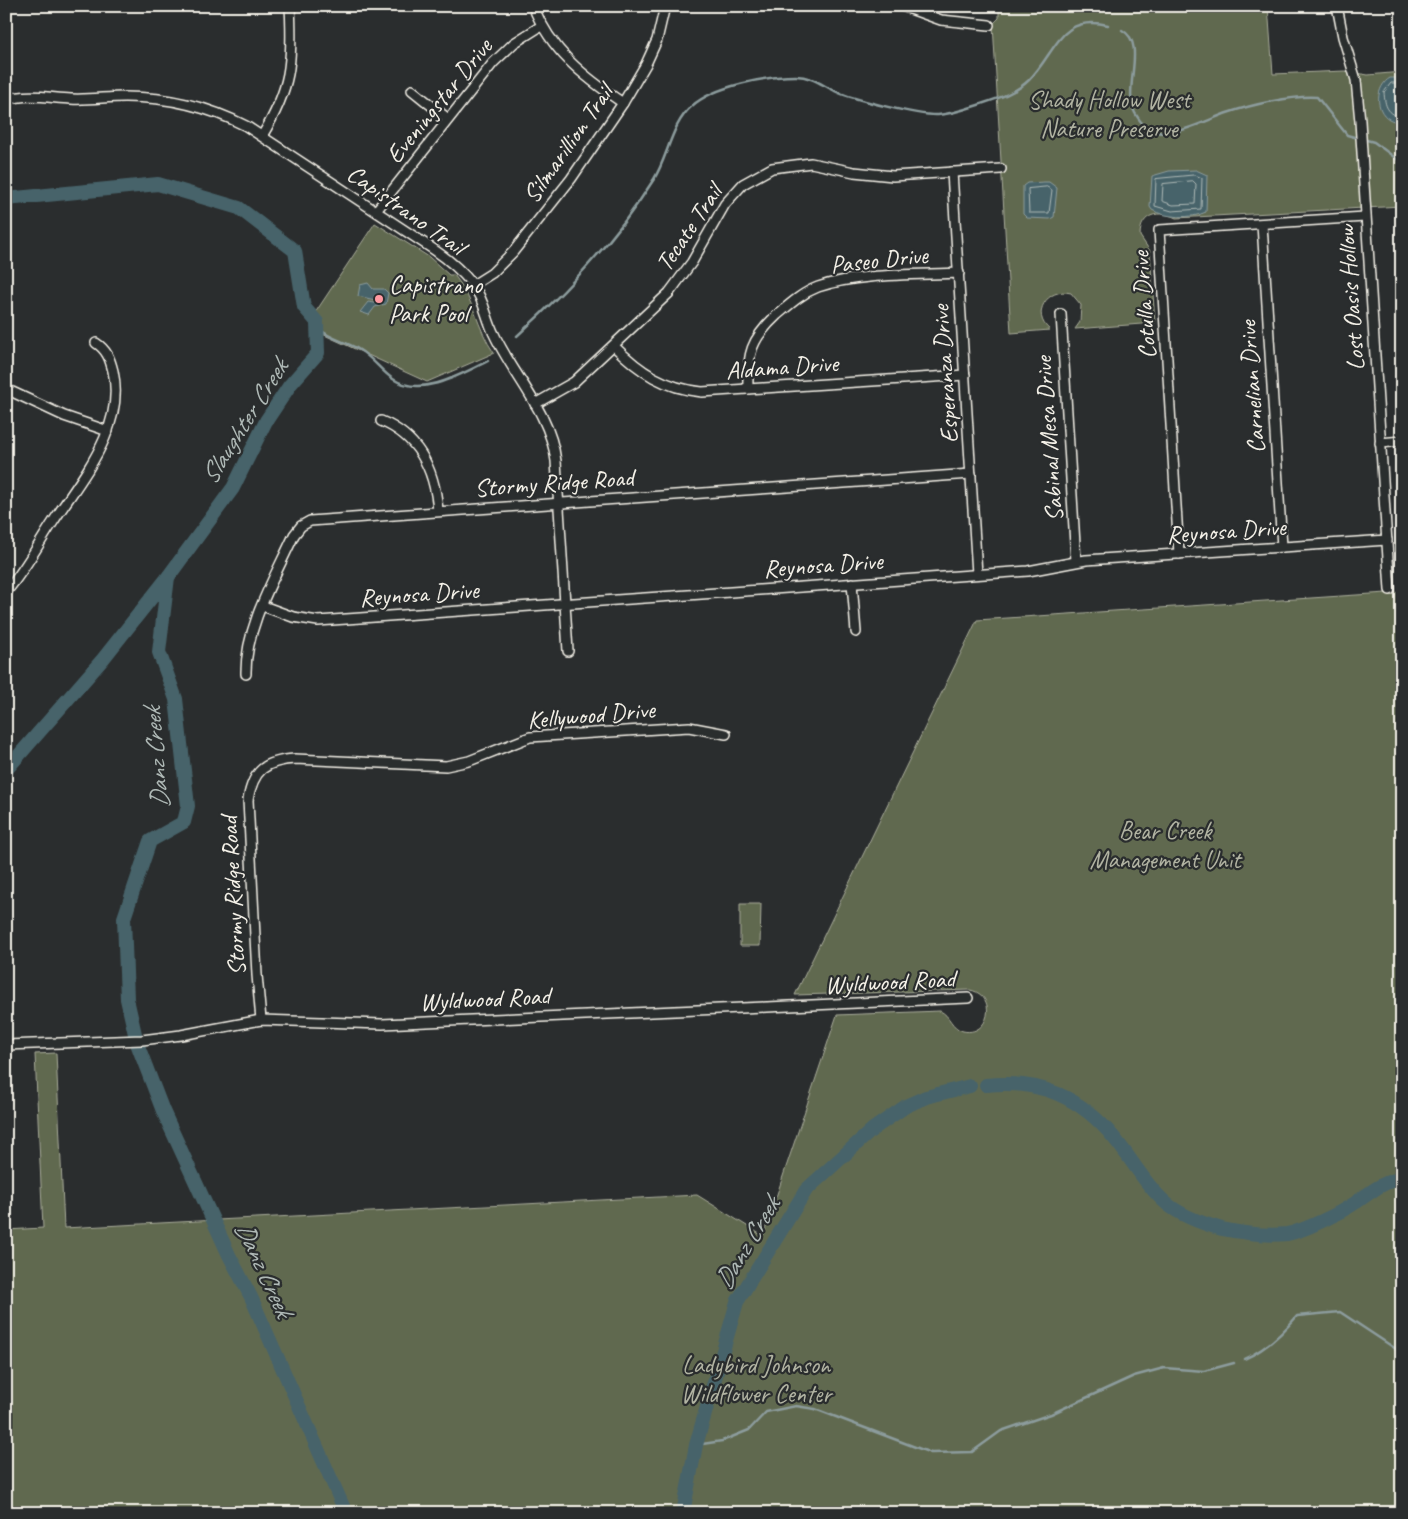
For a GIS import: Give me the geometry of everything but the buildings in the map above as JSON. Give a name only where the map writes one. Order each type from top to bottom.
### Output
[{"type":"street","points":[[262,136],[275,115],[289,78],[292,48],[290,6]]},
{"type":"street","points":[[533,6],[541,26],[560,53],[575,68],[623,103]]},
{"type":"street","name":"Silmarillion Trail","points":[[473,285],[492,273],[513,252],[571,179],[623,103],[646,64],[658,40],[665,6]]},
{"type":"street","points":[[902,6],[941,20],[989,25]]},
{"type":"street","name":"Lost Oasis Hollow","points":[[1338,6],[1343,37],[1356,80],[1360,121],[1390,590]]},
{"type":"street","name":"Eveningstar Drive","points":[[376,212],[506,49],[541,26]]},
{"type":"street","points":[[412,90],[448,120]]},
{"type":"street","name":"Capistrano Trail","points":[[6,100],[39,96],[72,100],[124,97],[166,98],[219,112],[262,136],[448,259],[473,285],[494,336],[547,424],[553,442],[568,651]]},
{"type":"street","name":"Tecate Trail","points":[[535,404],[574,382],[669,293],[692,262],[718,216],[733,195],[743,184],[772,168],[811,162],[854,172],[893,176],[1000,169]]},
{"type":"street","name":"Esperanza Drive","points":[[952,172],[977,574]]},
{"type":"street","name":"Cotulla Drive","points":[[1179,554],[1159,230],[1366,217]]},
{"type":"street","name":"Carnelian Drive","points":[[1262,224],[1282,547]]},
{"type":"street","name":"Paseo Drive","points":[[748,389],[748,362],[759,335],[784,309],[806,293],[828,284],[852,280],[959,273]]},
{"type":"street","name":"Sabinal Mesa Drive","points":[[1061,314],[1076,561]]},
{"type":"street","points":[[6,592],[84,473],[108,431],[114,403],[114,376],[106,352],[96,343]]},
{"type":"street","name":"Aldama Drive","points":[[614,346],[638,370],[667,385],[702,392],[965,375]]},
{"type":"street","points":[[6,389],[64,416],[108,431]]},
{"type":"street","points":[[381,421],[395,426],[427,462],[434,481],[438,511]]},
{"type":"street","points":[[1380,443],[1402,441]]},
{"type":"street","name":"Stormy Ridge Road","points":[[246,674],[249,640],[294,535],[304,523],[316,520],[558,502],[971,474]]},
{"type":"street","name":"Reynosa Drive","points":[[263,606],[293,617],[318,620],[1036,570],[1076,561],[1387,540]]},
{"type":"street","points":[[852,583],[856,632]]},
{"type":"street","name":"Kellywood Drive","points":[[258,772],[271,762],[294,759],[446,766],[469,761],[520,740],[568,734],[689,728],[726,734]]},
{"type":"street","name":"Stormy Ridge Road","points":[[258,772],[250,789],[248,800],[256,975],[261,1020]]},
{"type":"street","name":"Wyldwood Road","points":[[6,1045],[142,1040],[181,1035],[261,1020],[382,1024],[968,998]]},
{"type":"green space","name":"Shady Hollow West Nature Preserve","points":[[999,6],[1268,6],[1273,74],[1345,71],[1368,75],[1402,72],[1402,206],[1176,218],[1164,214],[1152,215],[1143,222],[1140,236],[1150,251],[1155,323],[1075,329],[1080,322],[1081,305],[1071,293],[1062,292],[1055,294],[1044,303],[1041,317],[1044,324],[1050,330],[1011,333],[993,24],[999,18]]},
{"type":"green space","points":[[375,223],[429,257],[449,275],[454,275],[471,303],[483,334],[494,353],[427,382],[320,333],[315,313]]},
{"type":"green space","points":[[1402,592],[1402,1513],[6,1513],[6,1230],[43,1228],[35,1054],[56,1053],[64,1228],[697,1195],[763,1236],[837,1015],[940,1011],[959,1029],[972,1031],[979,1028],[987,1015],[985,999],[979,993],[970,990],[795,995],[977,620]]},
{"type":"green space","points":[[740,904],[761,904],[760,946],[740,946]]},
{"type":"water","points":[[1390,78],[1402,78],[1401,123],[1390,120],[1384,115],[1379,104],[1382,87]]},
{"type":"water","points":[[1196,170],[1207,175],[1206,212],[1193,216],[1179,217],[1164,215],[1152,210],[1150,207],[1152,176],[1169,171]]},
{"type":"water","points":[[1049,182],[1057,188],[1054,217],[1050,219],[1027,218],[1023,214],[1023,186],[1027,183]]},
{"type":"water","name":"Capistrano Park Pool","points":[[368,283],[373,289],[384,289],[388,293],[386,304],[375,307],[369,315],[360,312],[368,302],[375,303],[375,300],[358,296],[360,285]]},
{"type":"waterway","points":[[517,336],[591,262],[624,222],[640,201],[659,170],[679,122],[685,113],[702,99],[727,88],[757,80],[784,76],[801,76],[812,79],[835,91],[886,106],[929,115],[948,114],[996,99],[1011,93],[1023,85],[1069,30],[1079,25],[1092,23],[1108,25]]},
{"type":"waterway","points":[[1122,30],[1129,37],[1133,45],[1132,103],[1139,119],[1150,129],[1164,133],[1173,132],[1192,127],[1227,113],[1260,104],[1284,99],[1317,97],[1347,135],[1358,138]]},
{"type":"waterway","points":[[1363,139],[1374,142],[1402,163]]},
{"type":"waterway","name":"Slaughter Creek","points":[[6,199],[158,184],[239,208],[295,251],[304,307],[317,322],[318,353],[290,385],[266,421],[233,488],[168,577],[103,659],[6,770]]},
{"type":"waterway","points":[[318,328],[327,335],[363,352],[389,376],[404,384],[416,386],[441,382],[488,361]]},
{"type":"waterway","name":"Danz Creek","points":[[135,1034],[127,999],[124,918],[150,841],[184,822],[188,806],[176,699],[159,652],[168,577]]},
{"type":"waterway","name":"Danz Creek","points":[[138,1046],[163,1111],[229,1255],[251,1297],[346,1513]]},
{"type":"waterway","name":"Danz Creek","points":[[986,1085],[1006,1084],[1042,1088],[1073,1102],[1102,1124],[1122,1147],[1159,1197],[1167,1204],[1193,1219],[1222,1229],[1246,1233],[1287,1234],[1312,1226],[1340,1212],[1383,1184],[1402,1179]]},
{"type":"waterway","name":"Danz Creek","points":[[683,1513],[696,1445],[737,1302],[806,1190],[873,1129],[906,1106],[926,1097],[970,1086]]},
{"type":"waterway","points":[[1244,1359],[1259,1351],[1273,1340],[1297,1316],[1340,1312],[1402,1353]]},
{"type":"waterway","points":[[696,1445],[722,1441],[749,1430],[766,1412],[796,1406],[815,1409],[931,1453],[972,1452],[1001,1431],[1051,1414],[1134,1376],[1164,1368],[1204,1371],[1234,1363]]},
{"type":"place","name":"Capistrano Park Pool","points":[[379,299]]},
{"type":"park label","name":"Bear Creek Management Unit","points":[[1165,846]]},
{"type":"park label","name":"Ladybird Johnson Wildflower Center","points":[[756,1380]]}]
